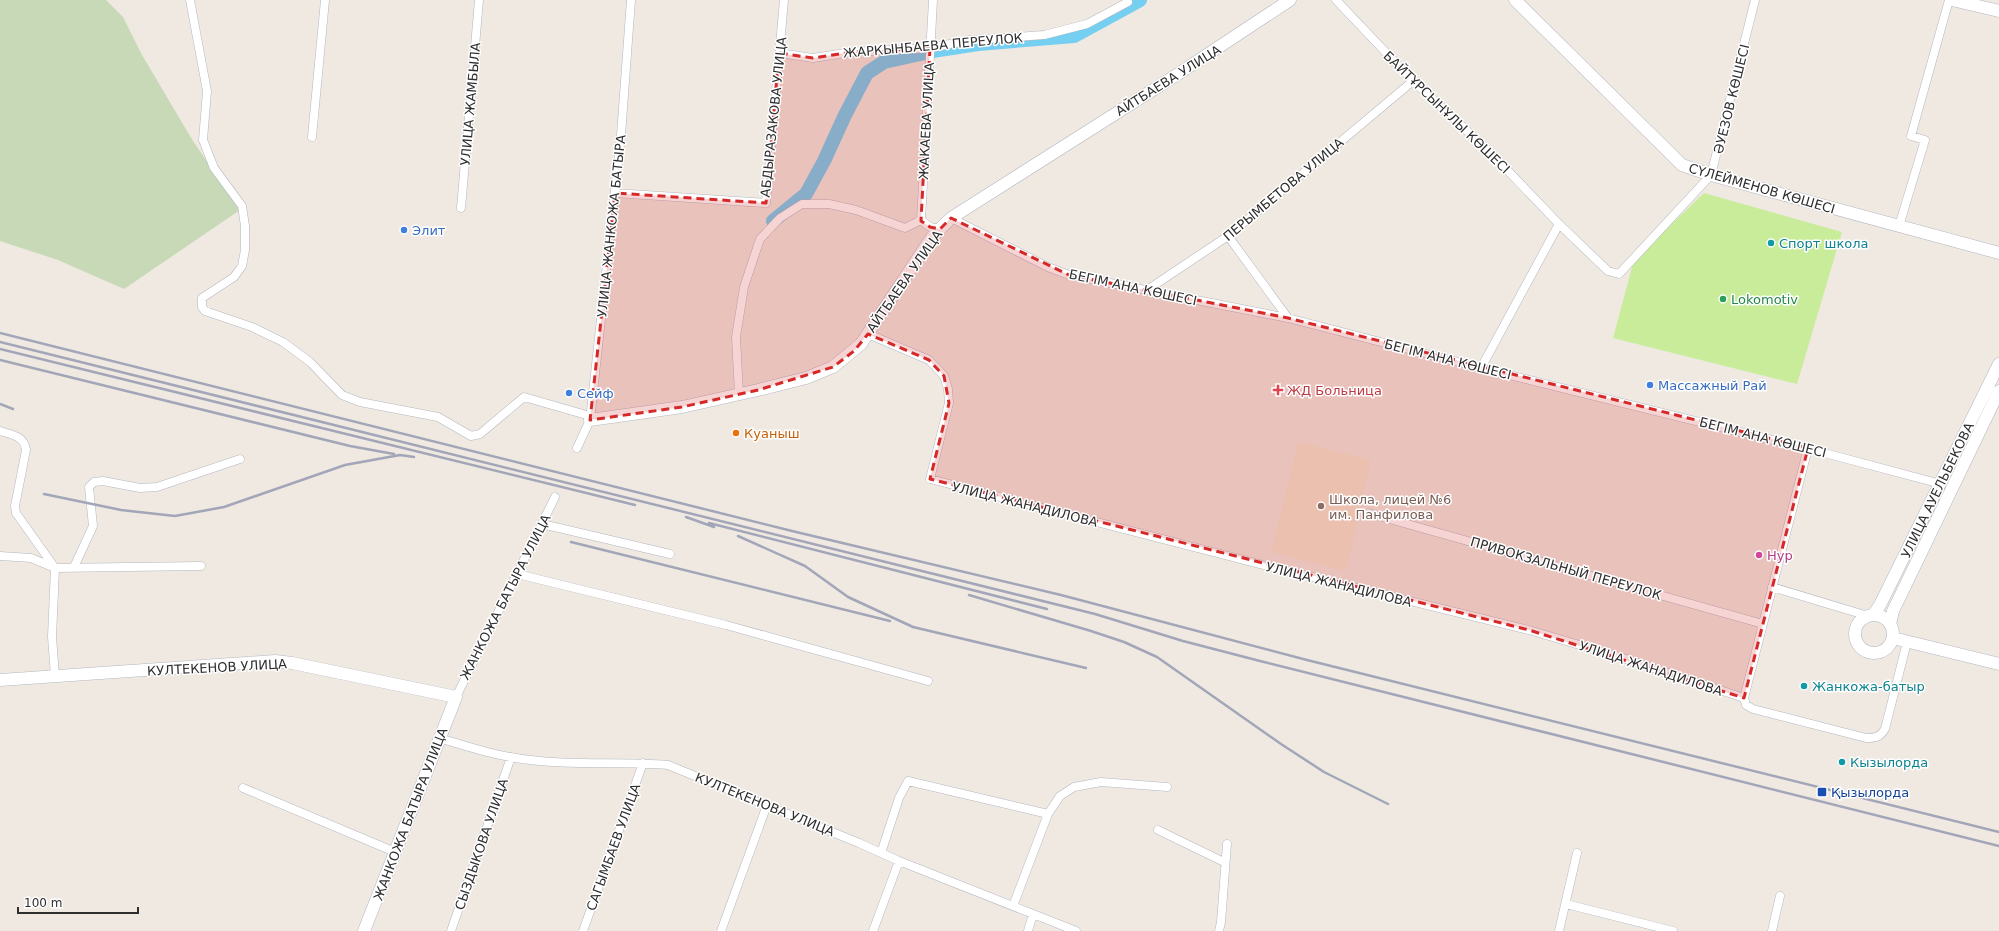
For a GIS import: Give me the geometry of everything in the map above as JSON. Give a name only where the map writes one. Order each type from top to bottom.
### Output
[{"type":"street","points":[[190,0],[207,91],[203,140],[214,168],[242,206],[245,226],[245,250],[242,266],[234,277],[205,294],[202,298],[202,307],[211,314],[252,327],[283,342],[310,362],[342,395],[360,402],[438,417],[471,436],[480,434],[524,397],[590,418]]},
{"type":"street","points":[[312,137],[325,0]]},
{"type":"street","name":"УЛИЦА ЖАМБЫЛА","points":[[462,208],[479,0]]},
{"type":"street","name":"УЛИЦА ЖАНКОЖА БАТЫРА","points":[[577,448],[590,418],[621,135],[631,0]]},
{"type":"street","name":"АБДЫРАЗАКОВА УЛИЦА","points":[[614,192],[766,203],[784,0]]},
{"type":"street","name":"ЖАКАЕВА УЛИЦА","points":[[921,220],[934,0]]},
{"type":"street","name":"АЙТБАЕВА УЛИЦА","points":[[590,418],[682,407],[822,373],[842,361],[854,351],[868,334],[932,237],[951,218],[1178,74],[1290,0]]},
{"type":"street","name":"БАЙТҰРСЫНҰЛЫ КӨШЕСІ","points":[[1336,0],[1413,81],[1488,150],[1559,224]]},
{"type":"street","name":"СҮЛЕЙМЕНОВ КӨШЕСІ","points":[[1515,0],[1682,165],[1712,175],[1999,253]]},
{"type":"street","name":"ӘУЕЗОВ КӨШЕСІ","points":[[1559,224],[1608,271],[1620,274],[1712,175],[1755,0]]},
{"type":"street","points":[[1899,226],[1925,140],[1911,136],[1949,0]]},
{"type":"street","points":[[1952,0],[1999,11]]},
{"type":"street","name":"ЖАРКЫНБАЕВА ПЕРЕУЛОК","points":[[779,53],[813,58],[852,52],[930,48],[970,40],[1044,35],[1087,24],[1128,2]]},
{"type":"street","name":"ПЕРЫМБЕТОВА УЛИЦА","points":[[1147,290],[1228,236],[1413,81]]},
{"type":"street","points":[[738,394],[736,337],[744,287],[760,239],[780,218],[802,204],[829,204],[856,210],[905,228],[921,220],[930,228],[940,229]]},
{"type":"street","name":"БЕГІМ АНА КӨШЕСІ","points":[[951,218],[1048,267],[1069,275],[1288,318],[1481,368],[1808,448],[1947,486]]},
{"type":"street","points":[[1481,368],[1559,224]]},
{"type":"street","points":[[1228,236],[1288,318]]},
{"type":"street","name":"УЛИЦА ЖАНАДИЛОВА","points":[[868,334],[929,360],[944,376],[948,389],[949,403],[930,480],[1267,566],[1529,630],[1623,658],[1744,698]]},
{"type":"street","name":"УЛИЦА АУЕЛЬБЕКОВА","points":[[1890,624],[1893,611],[1999,364]]},
{"type":"street","name":"УЛИЦА АУЕЛЬБЕКОВА","points":[[1871,616],[1880,605],[1999,391]]},
{"type":"street","points":[[0,431],[18,436],[25,443],[26,450],[15,506],[16,513],[56,568],[52,637],[55,676]]},
{"type":"street","points":[[1808,448],[1744,698],[1746,705],[1753,709],[1866,738],[1875,738],[1881,735],[1885,729],[1907,642]]},
{"type":"street","points":[[74,567],[93,526],[89,488],[94,482],[102,481],[140,488],[157,487],[240,459]]},
{"type":"street","name":"ЖАНКОЖА БАТЫРА УЛИЦА","points":[[364,931],[456,697],[555,497]]},
{"type":"street","name":"ПРИВОКЗАЛЬНЫЙ ПЕРЕУЛОК","points":[[1368,513],[1763,624]]},
{"type":"street","points":[[542,524],[670,554]]},
{"type":"street","points":[[0,556],[31,558],[56,568],[201,566]]},
{"type":"street","points":[[517,574],[726,625],[928,681]]},
{"type":"street","points":[[1772,587],[1871,616],[1880,616],[1890,624],[1893,630],[1893,638],[1890,644],[1879,652],[1865,650],[1856,639],[1857,625],[1871,616]]},
{"type":"street","points":[[1893,638],[1999,664]]},
{"type":"street","name":"КУЛТЕКЕНОВ УЛИЦА","points":[[0,680],[275,661],[292,663],[456,697]]},
{"type":"street","name":"КУЛТЕКЕНОВА УЛИЦА","points":[[439,738],[486,752],[531,760],[598,764],[643,763],[668,765],[767,805],[899,862],[1076,931]]},
{"type":"street","name":"СЫЗДЫКОВА УЛИЦА","points":[[451,931],[511,757]]},
{"type":"street","name":"САГЫМБАЕВ УЛИЦА","points":[[583,931],[643,763]]},
{"type":"street","points":[[881,853],[899,798],[908,781],[1048,814]]},
{"type":"street","points":[[1012,906],[1048,814],[1060,796],[1074,787],[1101,782],[1167,787]]},
{"type":"street","points":[[243,788],[395,852]]},
{"type":"street","points":[[721,931],[767,805]]},
{"type":"street","points":[[1158,830],[1224,862]]},
{"type":"street","points":[[1219,931],[1221,922],[1224,862],[1227,844]]},
{"type":"street","points":[[1559,931],[1577,852]]},
{"type":"street","points":[[873,931],[899,862]]},
{"type":"street","points":[[1772,931],[1780,896]]},
{"type":"street","points":[[1566,904],[1673,931]]},
{"type":"street","points":[[1028,931],[1033,914]]},
{"type":"highlighted area","points":[[930,48],[921,221],[930,227],[940,229],[951,218],[1069,275],[1288,318],[1808,448],[1744,698],[1529,630],[930,479],[949,403],[944,376],[929,360],[868,334],[854,351],[833,367],[758,390],[682,407],[590,420],[615,193],[766,203],[779,53],[813,58],[852,52]]},
{"type":"shaded area","name":"Школа, лицей №6 им. Панфилова","points":[[1298,442],[1371,460],[1346,571],[1271,552]]},
{"type":"green space","points":[[0,0],[106,0],[123,17],[142,55],[193,141],[240,210],[124,289],[58,260],[0,241]]},
{"type":"green space","name":"Lokomotiv","points":[[1704,193],[1842,232],[1797,384],[1613,338],[1634,260]]},
{"type":"waterway","points":[[773,221],[806,194],[824,161],[845,115],[867,73],[884,62],[939,50],[978,44],[1074,36],[1140,0]]},
{"type":"railway","points":[[0,333],[792,531],[1061,595],[1307,660],[1999,832]]},
{"type":"railway","points":[[0,342],[1095,614],[1183,641],[1260,661],[1999,846]]},
{"type":"railway","points":[[0,349],[635,505]]},
{"type":"railway","points":[[0,360],[350,446],[394,454]]},
{"type":"railway","points":[[0,404],[13,409]]},
{"type":"railway","points":[[44,494],[121,510],[175,516],[224,507],[345,465],[400,455],[414,457]]},
{"type":"railway","points":[[686,517],[714,527]]},
{"type":"railway","points":[[709,523],[1047,609]]},
{"type":"railway","points":[[738,536],[805,566],[848,597],[913,627],[1086,668]]},
{"type":"railway","points":[[571,542],[890,621]]},
{"type":"railway","points":[[969,595],[1091,631],[1124,642],[1157,657],[1281,744],[1324,772],[1388,804]]},
{"type":"place","name":"Элит","points":[[404,230]]},
{"type":"place","name":"Спорт школа","points":[[1771,243]]},
{"type":"place","name":"Lokomotiv","points":[[1723,299]]},
{"type":"place","name":"Массажный Рай","points":[[1650,385]]},
{"type":"place","name":"ЖД Больница","points":[[1278,390]]},
{"type":"place","name":"Сейф","points":[[569,393]]},
{"type":"place","name":"Куаныш","points":[[736,433]]},
{"type":"place","name":"Школа, лицей №6 им. Панфилова","points":[[1321,506]]},
{"type":"place","name":"Нур","points":[[1759,555]]},
{"type":"place","name":"Жанкожа-батыр","points":[[1804,686]]},
{"type":"place","name":"Кызылорда","points":[[1842,762]]},
{"type":"place","name":"Қызылорда","points":[[1822,792]]}]
